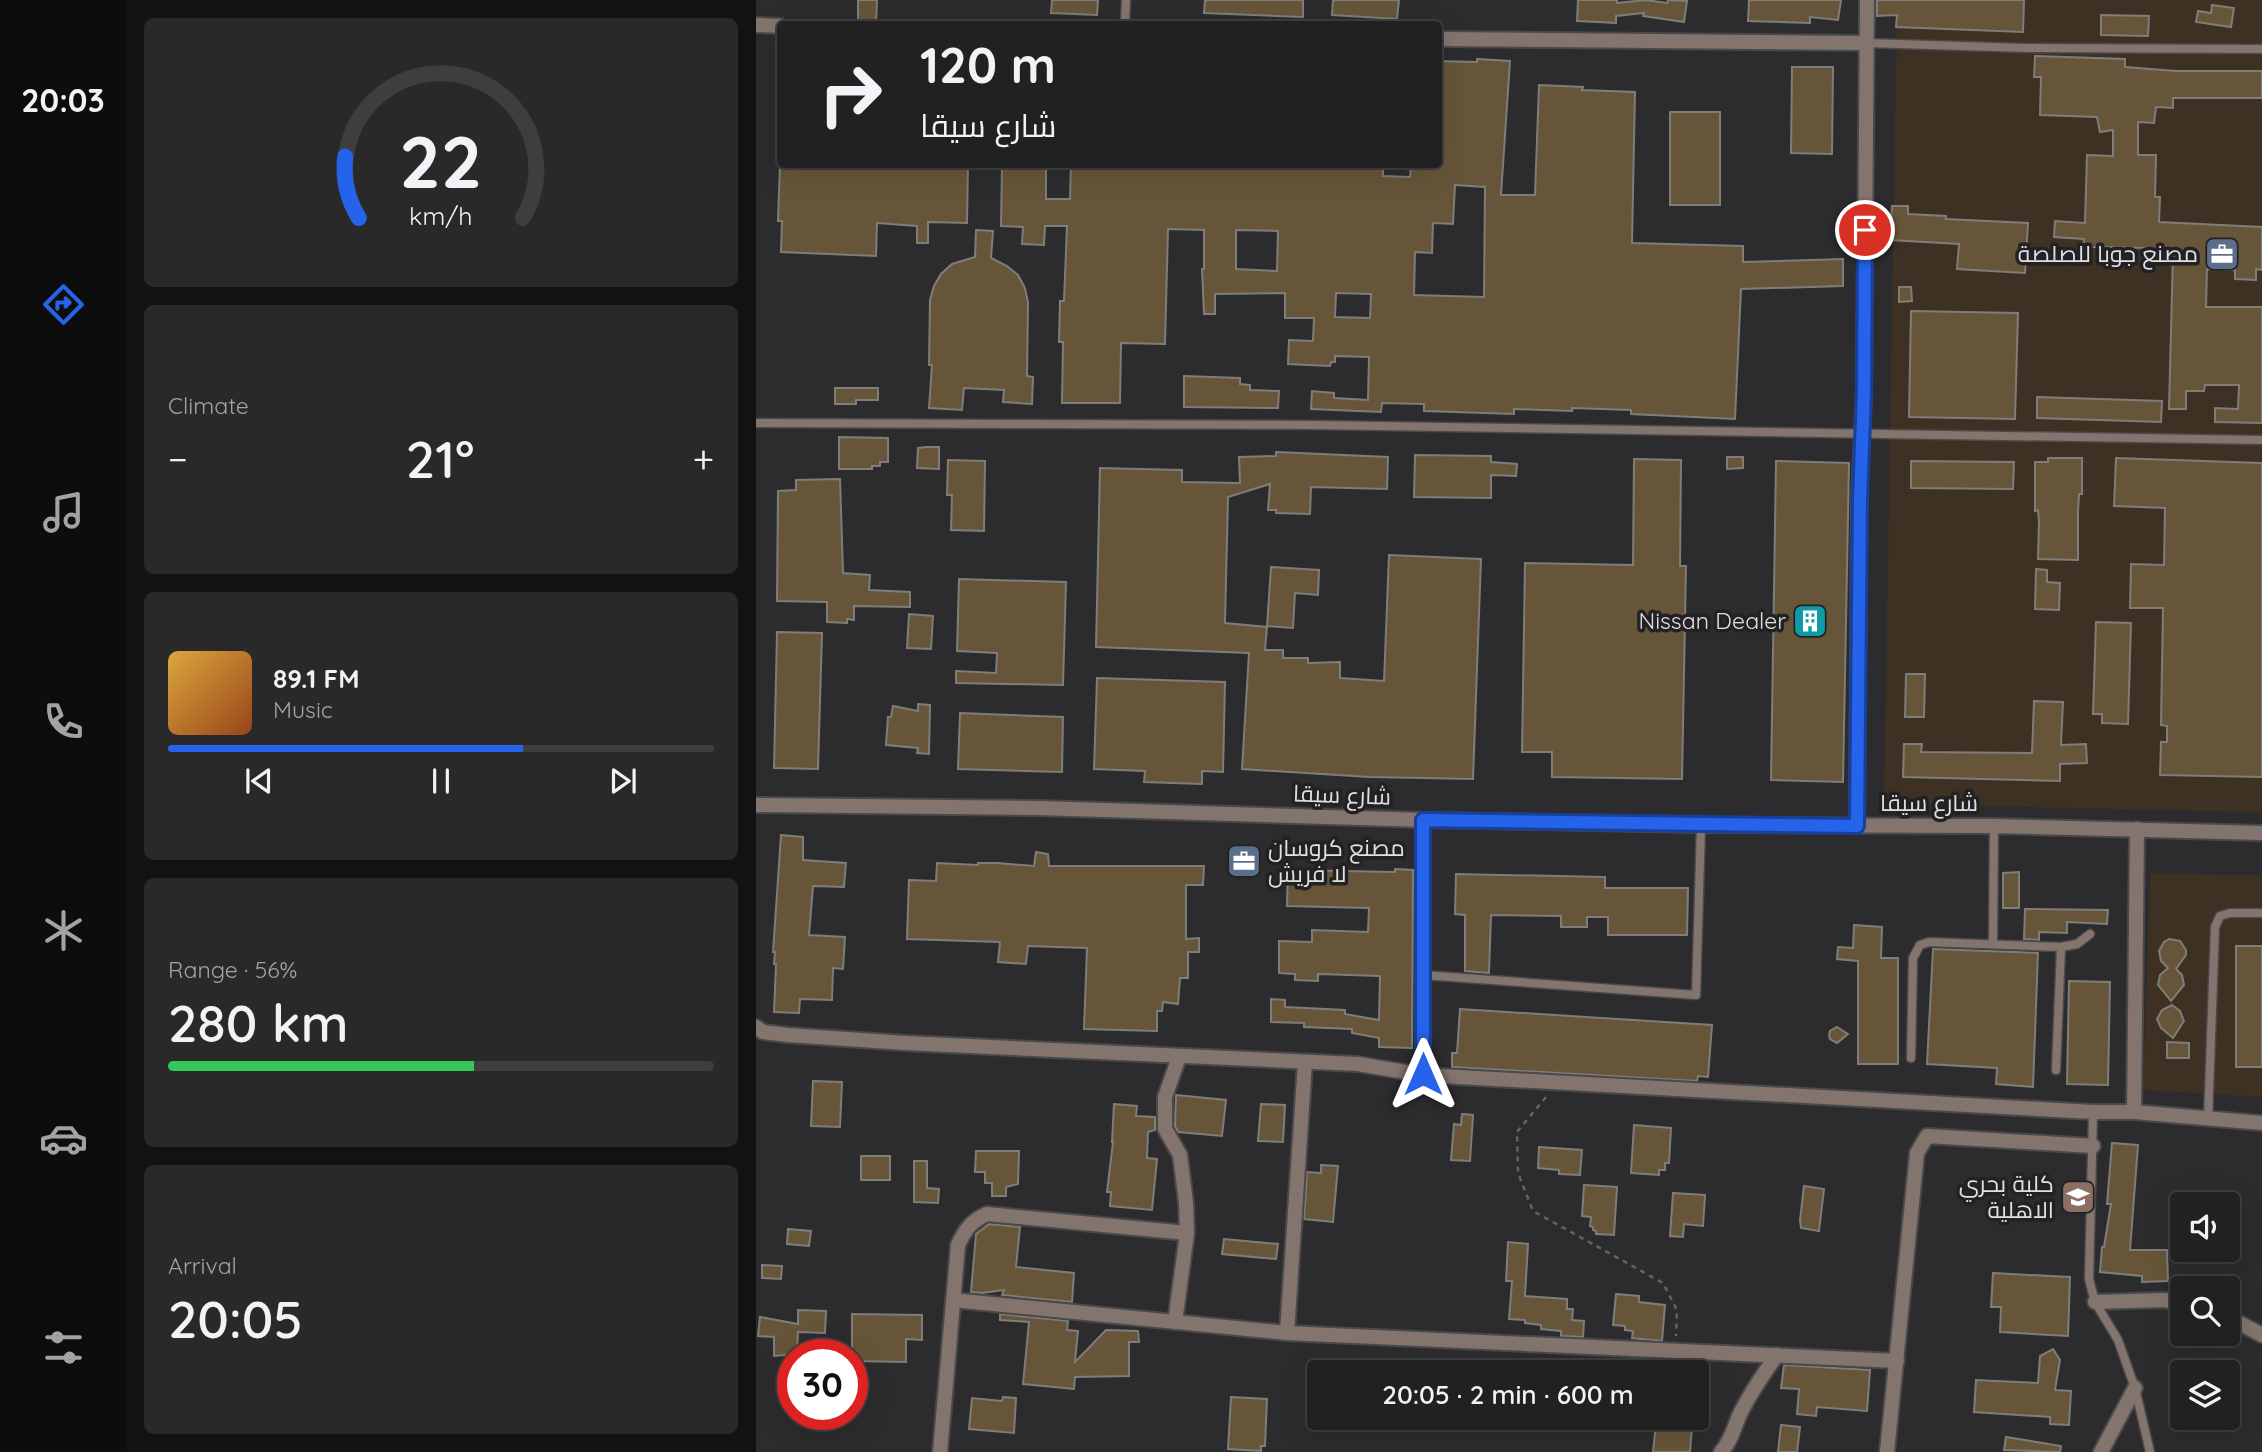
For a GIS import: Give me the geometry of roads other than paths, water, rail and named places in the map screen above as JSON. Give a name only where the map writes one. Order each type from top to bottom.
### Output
[{"type":"street","points":[[1857,826],[1867,0]]},
{"type":"street","points":[[756,25],[777,26]]},
{"type":"street","points":[[1442,39],[1867,43]]},
{"type":"street","name":"شارع سيقا","points":[[756,806],[1038,808],[1423,820],[1994,826],[2262,832]]},
{"type":"street","points":[[1423,820],[1423,1074]]},
{"type":"street","points":[[2134,1112],[2137,829]]},
{"type":"street","points":[[756,1027],[764,1032],[799,1036],[1179,1058],[1358,1064],[1423,1074],[2093,1112],[2134,1112],[2262,1124]]},
{"type":"street","points":[[1175,1322],[1187,1233],[1180,1155],[1165,1129],[1166,1097],[1179,1058]]},
{"type":"street","points":[[1287,1333],[1305,1062]]},
{"type":"street","points":[[1887,1452],[1917,1153],[1927,1136],[2093,1146]]},
{"type":"street","points":[[940,1452],[958,1245],[974,1220],[987,1214],[1187,1233]]},
{"type":"street","points":[[953,1300],[1287,1333],[1897,1361]]},
{"type":"street","points":[[2095,1303],[2170,1301]]},
{"type":"street","points":[[2240,1323],[2262,1335]]},
{"type":"street","points":[[1721,1452],[1728,1444],[1740,1413],[1777,1355]]},
{"type":"street","points":[[2101,1452],[2135,1388]]},
{"type":"lane","points":[[1125,21],[1126,0]]},
{"type":"lane","points":[[1867,43],[2026,48],[2262,48]]},
{"type":"lane","points":[[756,423],[1314,425],[2262,440]]},
{"type":"lane","points":[[1423,975],[1696,995],[1701,825]]},
{"type":"lane","points":[[1993,943],[1994,826]]},
{"type":"lane","points":[[2208,1120],[2216,927],[2220,916],[2230,913],[2262,914]]},
{"type":"lane","points":[[1911,1058],[1911,1000],[1913,958],[1916,950],[1929,942],[2061,947],[2077,944],[2090,934]]},
{"type":"lane","points":[[2056,1070],[2061,947]]},
{"type":"lane","points":[[2093,1112],[2090,1279],[2095,1303],[2118,1340],[2135,1388],[2150,1452]]},
{"type":"place","name":"مصنع جوبا للصلصة","points":[[2222,254]]},
{"type":"place","name":"Nissan Dealer","points":[[1810,621]]},
{"type":"place","name":"مصنع كروسان لا فريش","points":[[1244,861]]},
{"type":"place","name":"كلية بحري الاهلية","points":[[2078,1197]]}]
